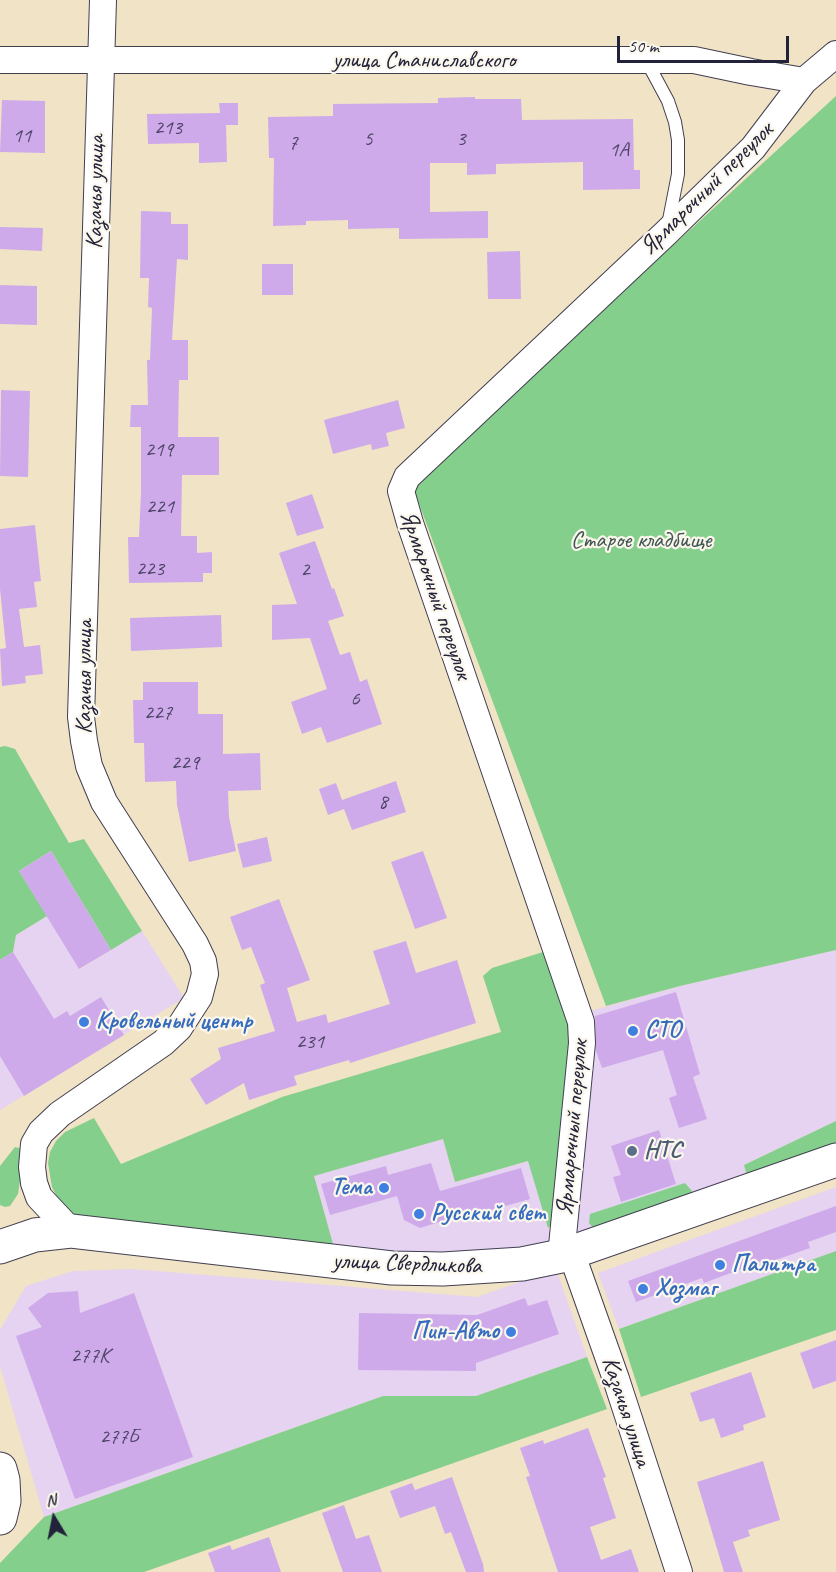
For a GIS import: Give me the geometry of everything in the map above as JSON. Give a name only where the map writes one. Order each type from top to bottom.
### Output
[{"type":"street","name":"Казачья улица","points":[[71,1231],[39,1197],[32,1167],[34,1144],[41,1132],[55,1119],[163,1043],[179,1028],[199,997],[205,974],[203,960],[195,944],[104,802],[89,766],[81,717],[102,0]]},
{"type":"street","points":[[804,81],[836,54]]},
{"type":"street","name":"улица Станиславского","points":[[0,60],[694,60],[804,81]]},
{"type":"street","name":"Ярмарочный переулок","points":[[566,1254],[582,1043],[581,1022],[401,491],[407,477],[753,148],[804,81]]},
{"type":"street","name":"улица Свердликова","points":[[0,1247],[35,1235],[71,1231],[392,1268],[492,1267],[522,1264],[566,1254],[836,1160]]},
{"type":"street","name":"Казачья улица","points":[[566,1254],[616,1379],[679,1572]]},
{"type":"street","points":[[0,1469],[3,1490],[0,1518]]},
{"type":"lane","points":[[646,60],[668,102],[678,140],[678,174],[667,232]]},
{"type":"shaded area","points":[[47,916],[80,969],[142,931],[184,998],[0,1110],[0,960],[13,952],[16,935]]},
{"type":"shaded area","points":[[836,950],[836,1121],[744,1165],[748,1180],[568,1239],[583,1013],[680,986]]},
{"type":"shaded area","points":[[443,1139],[455,1182],[529,1161],[554,1247],[527,1254],[335,1251],[313,1176]]},
{"type":"shaded area","points":[[836,1187],[836,1251],[619,1329],[598,1273]]},
{"type":"shaded area","points":[[132,1269],[477,1297],[556,1269],[587,1357],[476,1396],[383,1396],[44,1517],[0,1366],[0,1330],[26,1286],[73,1271]]},
{"type":"green space","name":"Старое кладбище","points":[[836,96],[836,950],[680,986],[606,1006],[412,485]]},
{"type":"green space","points":[[0,747],[15,749],[69,843],[84,839],[142,931],[111,950],[51,851],[19,871],[47,916],[16,935],[13,952],[0,960]]},
{"type":"green space","points":[[543,952],[548,956],[572,1032],[552,1224],[548,1228],[528,1161],[455,1182],[443,1139],[314,1176],[335,1251],[78,1216],[67,1210],[52,1187],[48,1163],[50,1152],[56,1141],[65,1132],[94,1118],[121,1164],[282,1097],[501,1032],[483,976],[492,968]]},
{"type":"green space","points":[[836,1121],[836,1150],[748,1180],[744,1165]]},
{"type":"green space","points":[[15,1147],[23,1149],[24,1154],[18,1194],[10,1206],[5,1207],[0,1205],[0,1166]]},
{"type":"green space","points":[[685,1183],[692,1191],[690,1199],[595,1230],[589,1223],[590,1214]]},
{"type":"green space","points":[[836,1251],[836,1330],[641,1397],[619,1329]]},
{"type":"green space","points":[[587,1357],[607,1409],[144,1572],[0,1572],[0,1563],[44,1517],[383,1396],[476,1396]]},
{"type":"building","points":[[475,97],[475,99],[521,99],[522,120],[633,119],[634,170],[640,170],[640,189],[583,190],[583,162],[496,164],[496,174],[467,175],[467,163],[430,163],[430,212],[488,211],[488,238],[399,239],[399,228],[348,229],[348,220],[306,221],[306,225],[273,226],[274,158],[269,158],[268,117],[333,116],[333,104],[438,103],[438,98]]},
{"type":"building","points":[[2,100],[45,101],[45,153],[0,152]]},
{"type":"building","points":[[219,103],[238,103],[238,125],[226,125],[227,162],[199,163],[199,143],[148,144],[147,114],[220,113]]},
{"type":"building","points":[[141,211],[171,212],[171,224],[188,224],[188,260],[177,259],[172,340],[188,340],[188,380],[179,380],[178,437],[219,437],[219,475],[182,475],[181,536],[197,536],[197,553],[212,552],[212,573],[203,573],[203,582],[129,583],[128,537],[139,537],[141,492],[141,427],[130,427],[131,405],[148,405],[147,360],[150,360],[152,308],[148,307],[149,278],[140,278]]},
{"type":"building","points":[[0,227],[43,228],[42,251],[0,249]]},
{"type":"building","points":[[520,251],[521,299],[488,299],[487,252]]},
{"type":"building","points":[[262,264],[293,264],[293,295],[262,295]]},
{"type":"building","points":[[0,285],[37,286],[37,325],[0,324]]},
{"type":"building","points":[[1,390],[30,391],[28,477],[0,476]]},
{"type":"building","points":[[398,400],[405,428],[386,433],[389,446],[372,450],[371,444],[333,454],[324,420]]},
{"type":"building","points":[[312,494],[324,528],[297,536],[286,503]]},
{"type":"building","points":[[35,525],[41,581],[34,582],[37,607],[19,609],[24,647],[40,645],[43,674],[25,676],[26,683],[2,686],[0,649],[6,648],[0,589],[0,529]]},
{"type":"building","points":[[315,541],[344,616],[328,621],[340,655],[350,652],[360,682],[367,679],[382,724],[327,743],[321,727],[302,734],[291,702],[327,689],[310,638],[272,640],[272,605],[297,604],[279,553]]},
{"type":"building","points":[[221,615],[222,647],[131,651],[130,618]]},
{"type":"building","points":[[143,682],[198,682],[198,714],[223,714],[223,754],[260,753],[261,790],[228,791],[229,817],[236,851],[189,862],[177,805],[176,781],[145,782],[144,743],[134,743],[133,700],[143,700]]},
{"type":"building","points":[[396,781],[406,812],[352,830],[344,809],[328,815],[319,789],[336,783],[342,800]]},
{"type":"building","points":[[267,837],[272,861],[243,868],[237,844]]},
{"type":"building","points":[[51,851],[111,950],[79,969],[19,871]]},
{"type":"building","points":[[423,851],[447,918],[415,929],[391,862]]},
{"type":"building","points":[[279,899],[310,980],[287,988],[297,1022],[326,1014],[328,1023],[390,1004],[373,951],[406,941],[416,973],[457,960],[476,1023],[350,1063],[349,1060],[294,1076],[297,1085],[249,1100],[244,1083],[206,1105],[190,1079],[221,1059],[218,1048],[275,1031],[260,985],[265,983],[251,947],[242,950],[230,917]]},
{"type":"building","points":[[13,952],[54,1019],[67,1011],[70,1016],[101,997],[124,1035],[24,1096],[0,1056],[0,960]]},
{"type":"building","points":[[676,992],[700,1074],[693,1077],[707,1119],[679,1128],[669,1098],[677,1095],[663,1050],[602,1068],[596,1051],[595,1016]]},
{"type":"building","points":[[659,1130],[676,1184],[621,1202],[613,1177],[621,1175],[611,1146]]},
{"type":"building","points":[[431,1163],[440,1191],[521,1168],[530,1199],[463,1218],[462,1215],[420,1228],[404,1220],[397,1196],[330,1215],[321,1184],[386,1166],[388,1175]]},
{"type":"building","points":[[836,1206],[836,1232],[808,1242],[810,1248],[764,1264],[763,1261],[704,1283],[702,1278],[636,1302],[628,1281]]},
{"type":"building","points":[[78,1291],[80,1313],[134,1293],[193,1457],[75,1499],[16,1336],[42,1327],[28,1308],[48,1293]]},
{"type":"building","points":[[525,1298],[528,1306],[547,1300],[559,1334],[476,1363],[476,1371],[358,1370],[359,1313],[477,1315]]},
{"type":"building","points":[[836,1340],[836,1381],[813,1389],[800,1353]]},
{"type":"building","points":[[751,1372],[766,1417],[743,1425],[744,1430],[721,1438],[714,1418],[700,1422],[690,1393]]},
{"type":"building","points":[[588,1428],[606,1477],[603,1478],[616,1518],[590,1527],[601,1560],[631,1549],[639,1572],[558,1572],[526,1477],[530,1476],[520,1448],[543,1440],[544,1444]]},
{"type":"building","points":[[763,1461],[780,1520],[748,1530],[750,1536],[733,1542],[743,1572],[724,1572],[697,1482]]},
{"type":"building","points":[[452,1477],[484,1572],[466,1572],[451,1532],[445,1534],[435,1506],[400,1518],[390,1491],[412,1483],[415,1490]]},
{"type":"building","points":[[344,1505],[356,1539],[369,1535],[382,1572],[343,1572],[322,1513]]},
{"type":"building","points":[[269,1537],[281,1572],[215,1572],[208,1553],[230,1545],[232,1550]]},
{"type":"place","name":"Кровельный центр","points":[[84,1022]]},
{"type":"place","name":"СТО","points":[[633,1031]]},
{"type":"place","name":"НТС","points":[[632,1151]]},
{"type":"place","name":"Тема","points":[[384,1188]]},
{"type":"place","name":"Русский свет","points":[[419,1214]]},
{"type":"place","name":"Палитра","points":[[720,1265]]},
{"type":"place","name":"Хозмаг","points":[[643,1289]]},
{"type":"place","name":"Пин-Авто","points":[[511,1332]]}]
